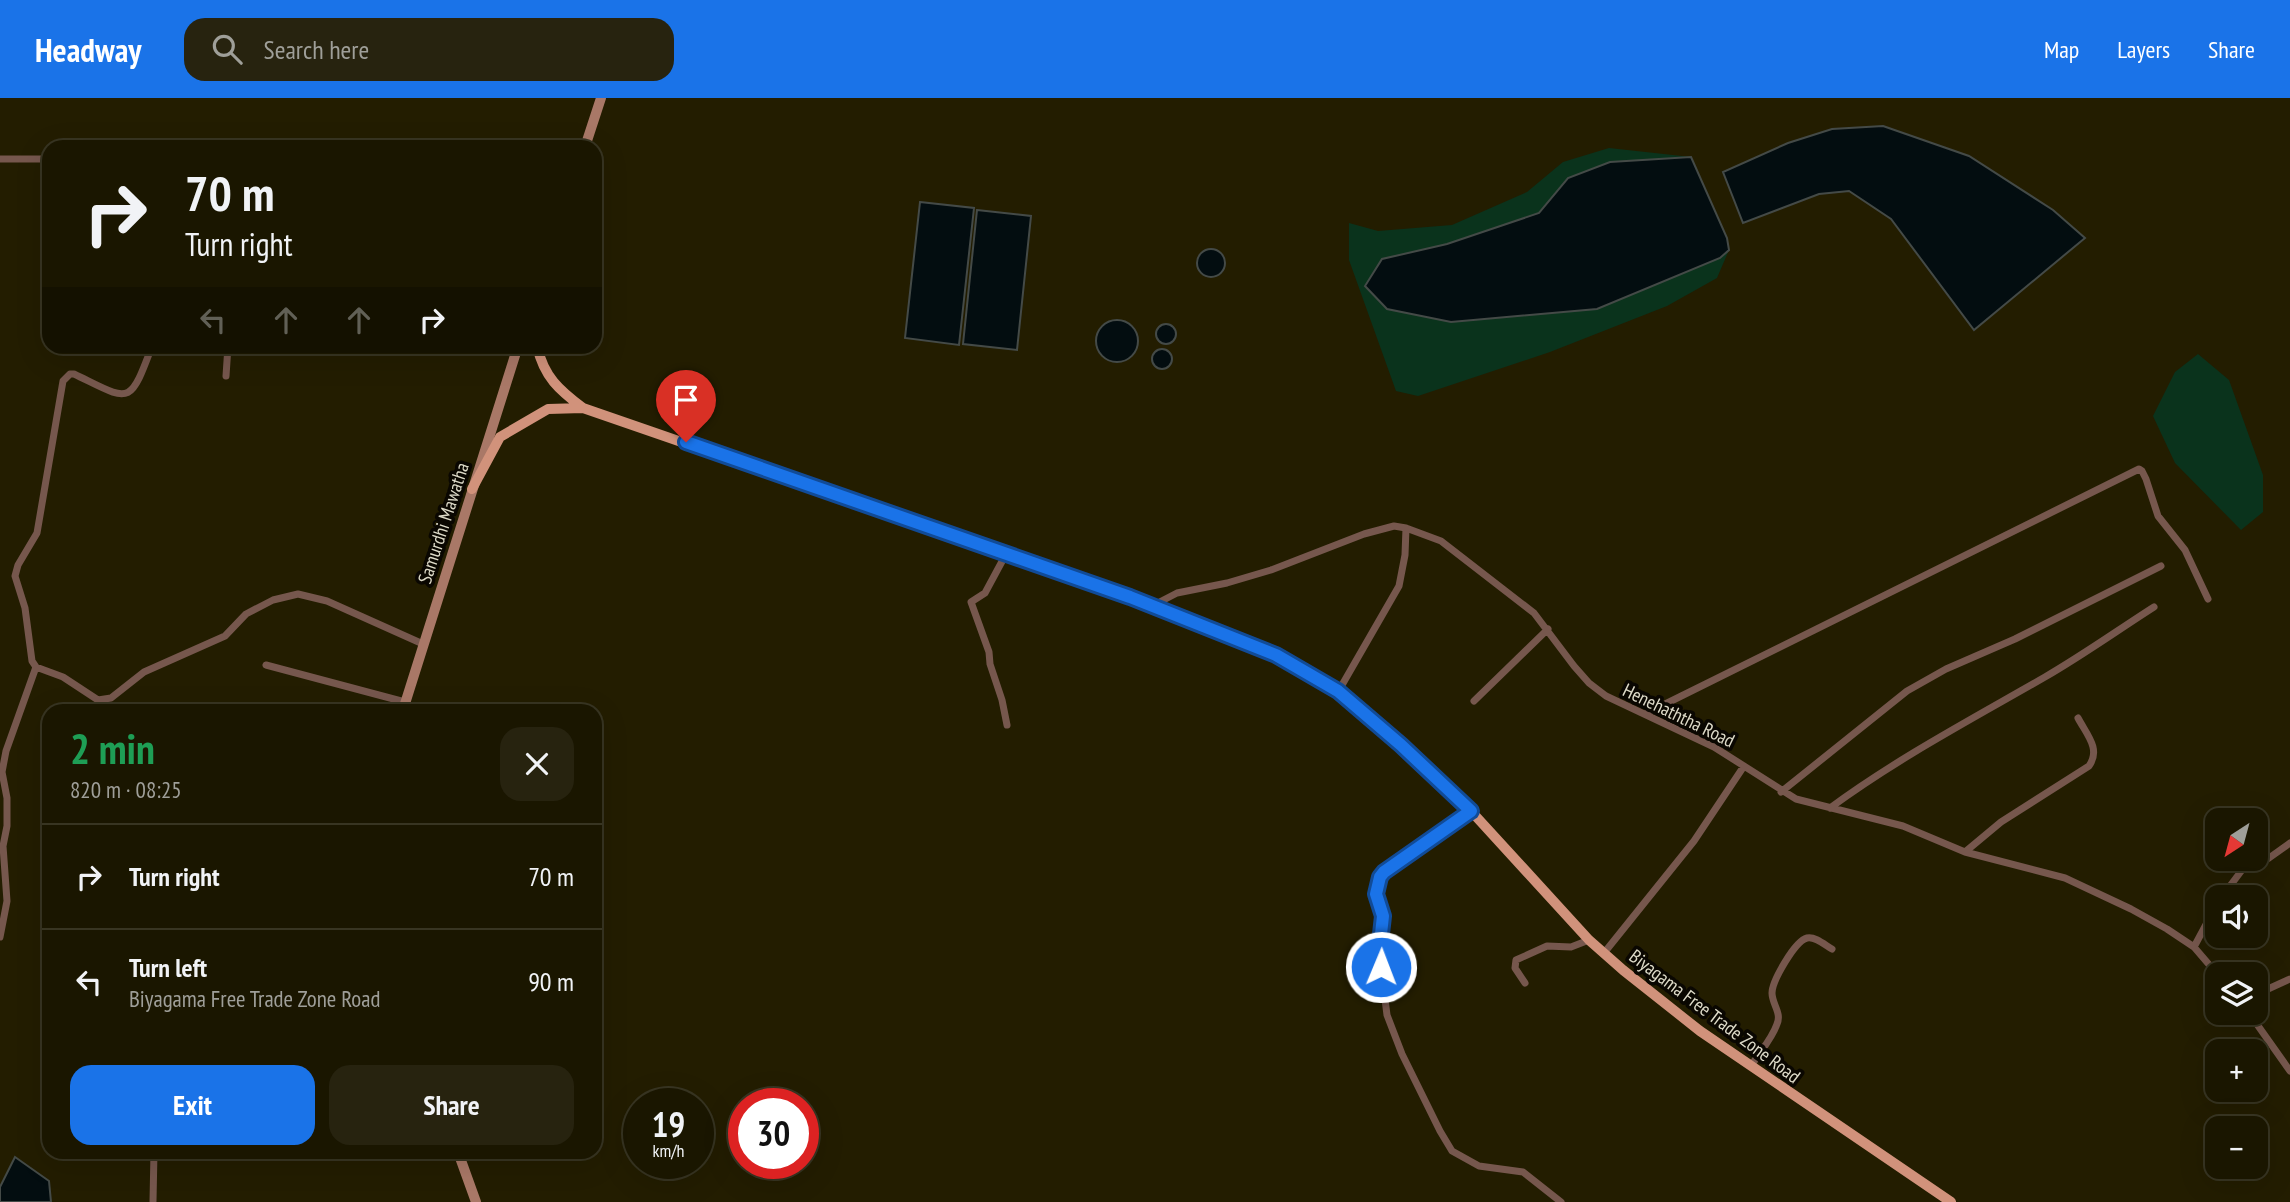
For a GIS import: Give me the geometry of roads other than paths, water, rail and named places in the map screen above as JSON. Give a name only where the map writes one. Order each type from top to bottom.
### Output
[{"type":"main road","points":[[587,140],[601,98]]},
{"type":"main road","name":"Samurdhi Mawatha","points":[[405,704],[515,354]]},
{"type":"main road","name":"Biyagama Free Trade Zone Road","points":[[539,354],[557,388],[583,408],[1152,606],[1276,655],[1338,691],[1408,751],[1471,811],[1589,940],[1665,1005],[1951,1202]]},
{"type":"main road","name":"Biyagama Free Trade Zone Road","points":[[472,489],[500,437],[548,409],[583,408]]},
{"type":"main road","points":[[460,1159],[476,1202]]},
{"type":"street","points":[[0,159],[42,159]]},
{"type":"street","points":[[149,354],[138,383],[132,391],[124,395],[74,374],[70,374],[63,381],[37,533],[18,565],[15,576],[25,608],[32,661],[36,667],[63,677],[98,700],[111,698],[144,672],[225,636],[246,614],[273,600],[298,594],[327,601],[423,644]]},
{"type":"street","points":[[226,376],[227,354]]},
{"type":"street","points":[[1646,714],[2139,469],[2146,479],[2158,516],[2185,550],[2208,599]]},
{"type":"street","name":"Henehaththa Road","points":[[1152,606],[1177,593],[1227,583],[1271,570],[1364,534],[1394,526],[1406,528],[1441,541],[1534,612],[1589,683],[1606,696],[1714,747],[1782,792],[1796,799],[1903,827],[1965,852],[2065,878],[2131,909],[2194,947],[2207,962]]},
{"type":"street","points":[[1338,691],[1399,586],[1405,555],[1406,528]]},
{"type":"street","points":[[1006,554],[985,593],[971,602],[989,652],[1007,725]]},
{"type":"street","points":[[1782,792],[1924,680],[2015,639],[2161,566]]},
{"type":"street","points":[[1830,808],[1912,753],[2047,676],[2154,607]]},
{"type":"street","points":[[1474,701],[1548,629]]},
{"type":"street","points":[[265,665],[397,704]]},
{"type":"street","points":[[0,937],[7,901],[4,846],[7,798],[2,772],[6,751],[36,667]]},
{"type":"street","points":[[1965,852],[2001,822],[2089,766],[2096,751],[2078,718]]},
{"type":"street","points":[[1604,953],[1694,841],[1744,766]]},
{"type":"street","points":[[1471,811],[1380,877],[1376,894],[1383,916],[1379,952],[1387,1015],[1412,1075],[1452,1151],[1479,1166],[1523,1172],[1561,1202]]},
{"type":"street","points":[[2231,885],[2242,870],[2269,858],[2290,843]]},
{"type":"street","points":[[2194,947],[2205,926]]},
{"type":"street","points":[[1751,1066],[1777,1026],[1779,1017],[1772,993],[1774,981],[1781,968],[1808,937],[1832,949]]},
{"type":"street","points":[[1525,983],[1515,968],[1516,960],[1547,946],[1571,947],[1589,940]]},
{"type":"street","points":[[2268,989],[2290,979]]},
{"type":"street","points":[[2257,1025],[2290,1071]]},
{"type":"street","points":[[153,1201],[154,1159]]}]
